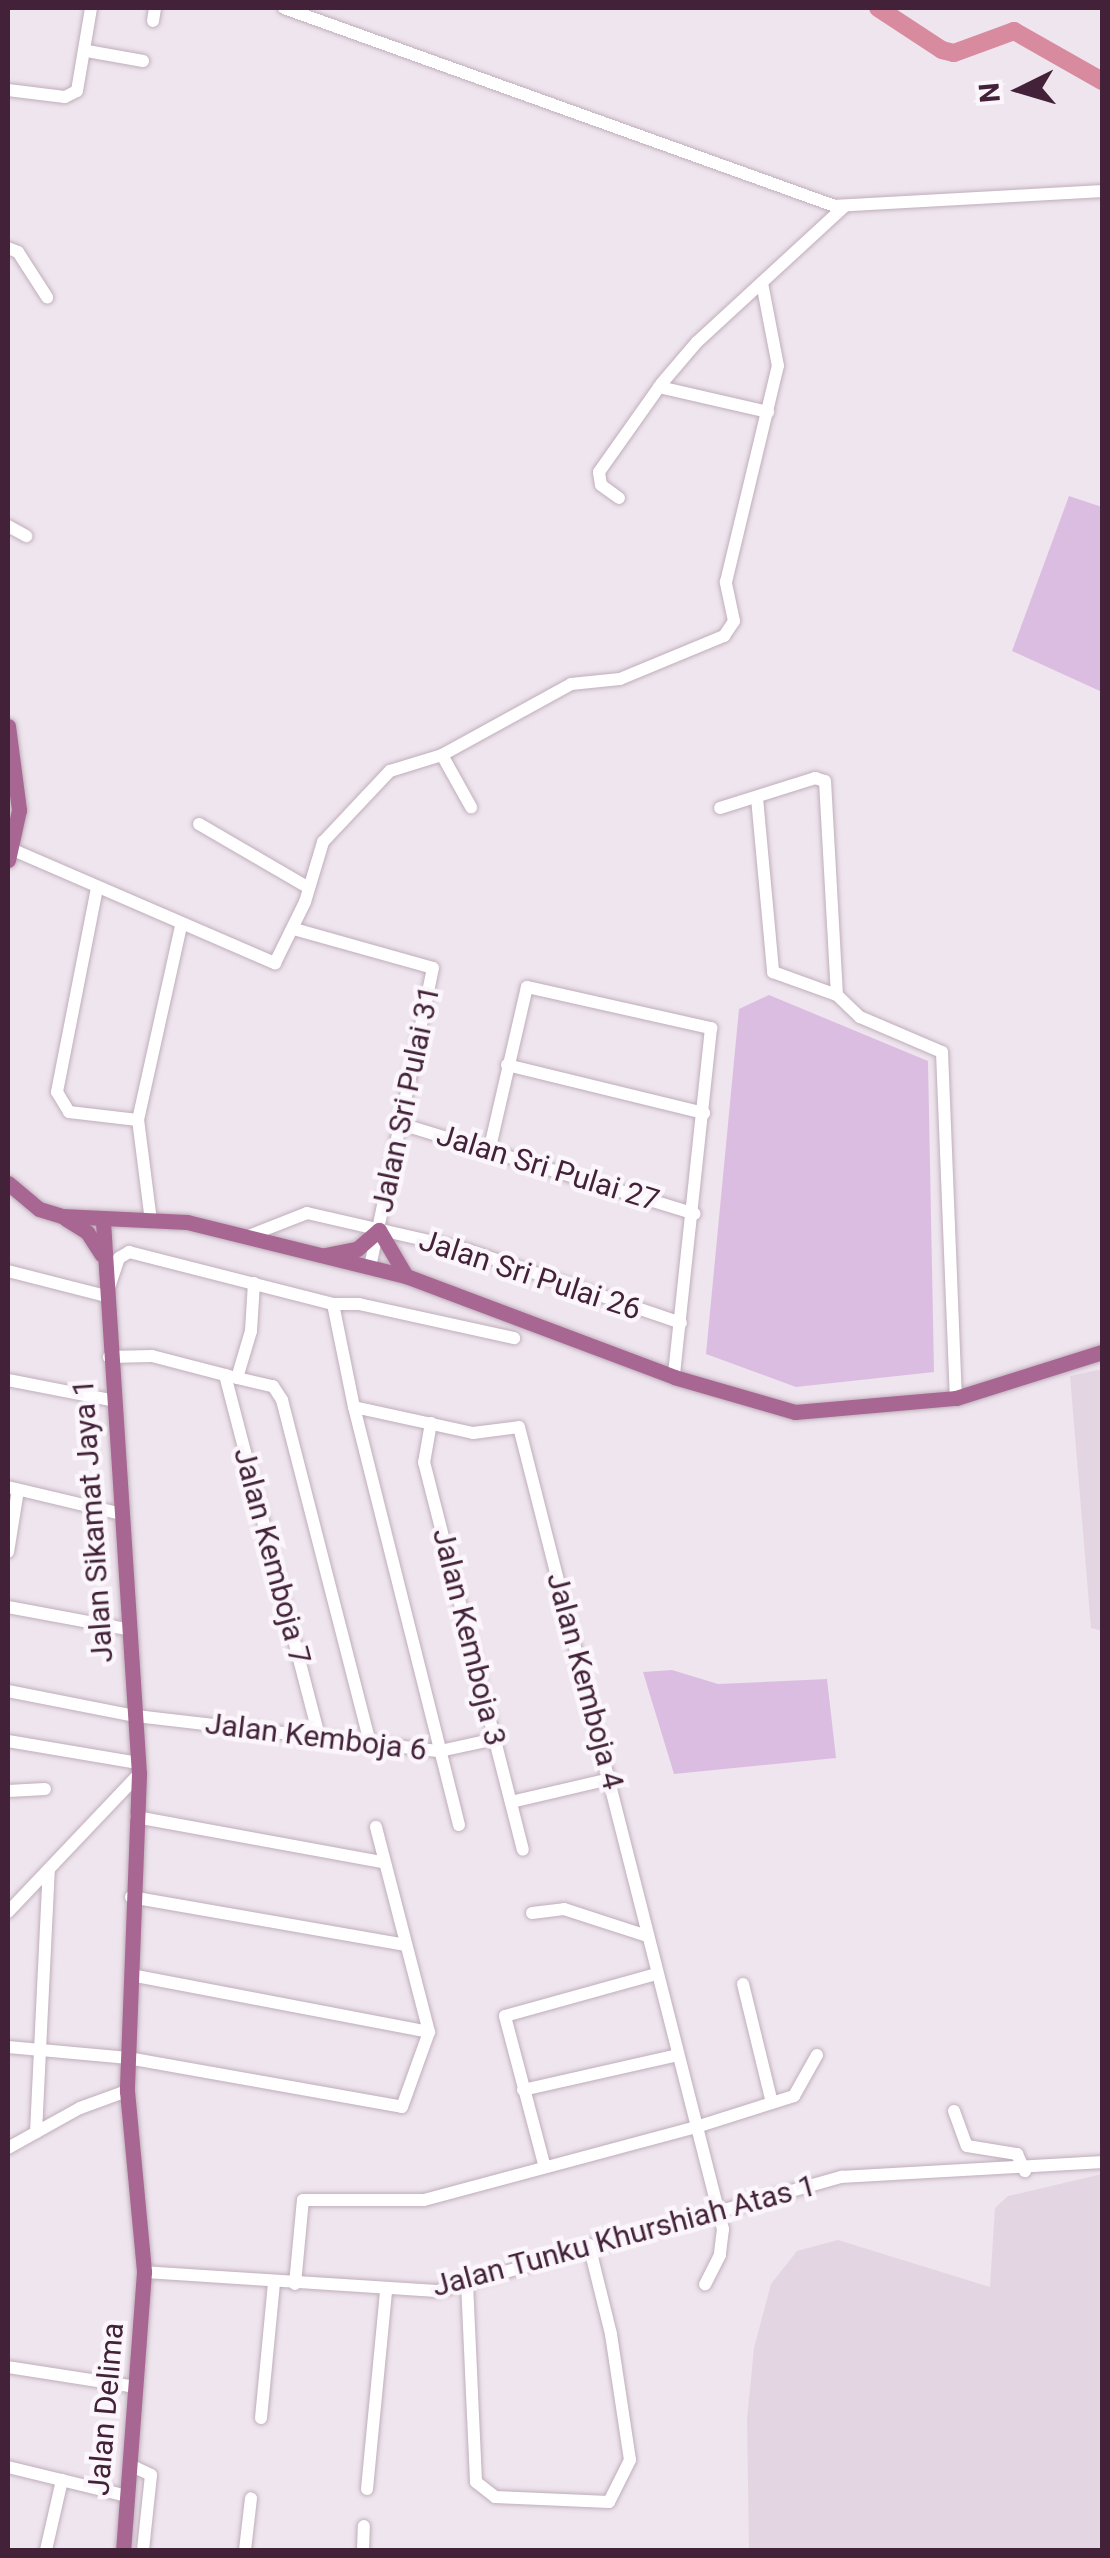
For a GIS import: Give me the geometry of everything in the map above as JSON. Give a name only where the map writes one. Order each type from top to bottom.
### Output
[{"type":"main road","points":[[8,726],[18,784],[9,854]]},
{"type":"main road","points":[[8,751],[18,784]]},
{"type":"main road","points":[[8,1183],[39,1208],[62,1216],[103,1222],[147,1221],[251,1235],[316,1256],[406,1276],[674,1378],[795,1412],[956,1398],[1102,1352]]},
{"type":"main road","points":[[62,1216],[94,1240],[105,1268]]},
{"type":"main road","points":[[105,1268],[117,1234],[147,1221]]},
{"type":"main road","name":"Jalan Sikamat Jaya 1","points":[[103,1222],[117,1513],[138,1769],[128,2058]]},
{"type":"main road","points":[[316,1256],[357,1249],[379,1230],[406,1276]]},
{"type":"main road","name":"Jalan Delima","points":[[123,2550],[144,2272],[127,2091],[128,2058]]},
{"type":"street","points":[[8,90],[66,97],[77,91],[87,51],[91,8]]},
{"type":"street","points":[[293,9],[844,206],[1102,191]]},
{"type":"street","points":[[87,51],[143,61]]},
{"type":"street","points":[[619,498],[601,484],[600,472],[659,387],[696,342],[844,206]]},
{"type":"street","points":[[8,248],[18,252],[47,296]]},
{"type":"street","points":[[9,854],[275,962],[294,928],[323,842],[380,782],[442,754],[571,684],[620,678],[730,630],[734,612],[726,582],[768,412],[778,353],[762,283]]},
{"type":"street","points":[[659,387],[768,412]]},
{"type":"street","points":[[8,526],[26,536]]},
{"type":"street","points":[[442,754],[470,806]]},
{"type":"street","points":[[720,808],[814,778],[825,781],[837,995]]},
{"type":"street","points":[[757,798],[769,965],[837,995],[860,1017],[942,1052],[956,1398]]},
{"type":"street","points":[[200,824],[309,888]]},
{"type":"street","points":[[97,888],[57,1092],[69,1112],[138,1120]]},
{"type":"street","points":[[147,1221],[138,1120],[181,926]]},
{"type":"street","name":"Jalan Sri Pulai 31","points":[[294,928],[433,968],[370,1268]]},
{"type":"street","points":[[490,1146],[527,987],[711,1028],[695,1214],[674,1378]]},
{"type":"street","points":[[507,1065],[704,1113]]},
{"type":"street","name":"Jalan Sri Pulai 27","points":[[401,1124],[490,1146],[695,1214]]},
{"type":"street","name":"Jalan Sri Pulai 26","points":[[251,1235],[307,1213],[468,1250],[681,1324]]},
{"type":"street","points":[[8,1271],[106,1296],[119,1258],[130,1252],[333,1304],[514,1338]]},
{"type":"street","points":[[231,1376],[250,1331],[254,1283]]},
{"type":"street","points":[[333,1304],[354,1407],[459,1824]]},
{"type":"street","points":[[471,1329],[487,1304]]},
{"type":"street","points":[[110,1357],[152,1356],[273,1386],[282,1400],[370,1743]]},
{"type":"street","name":"Jalan Kemboja 7","points":[[231,1376],[319,1737]]},
{"type":"street","points":[[8,1380],[112,1400]]},
{"type":"street","points":[[354,1407],[431,1424]]},
{"type":"street","name":"Jalan Kemboja 4","points":[[431,1424],[473,1433],[519,1427],[610,1779],[674,2056],[723,2229],[720,2255],[705,2284]]},
{"type":"street","name":"Jalan Kemboja 3","points":[[431,1424],[424,1462],[523,1850]]},
{"type":"street","points":[[8,1552],[12,1488],[117,1513]]},
{"type":"street","points":[[8,1607],[128,1629]]},
{"type":"street","name":"Jalan Kemboja 6","points":[[8,1691],[136,1716],[440,1751],[495,1739]]},
{"type":"street","points":[[8,1742],[138,1769],[8,1912]]},
{"type":"street","points":[[511,1802],[610,1779]]},
{"type":"street","points":[[8,1791],[45,1789]]},
{"type":"street","points":[[136,1816],[382,1862]]},
{"type":"street","points":[[8,2047],[128,2058],[402,2108],[429,2032],[376,1827]]},
{"type":"street","points":[[36,2132],[49,1869]]},
{"type":"street","points":[[131,1897],[406,1946]]},
{"type":"street","points":[[532,1913],[564,1909],[647,1936]]},
{"type":"street","points":[[544,2164],[504,2019],[656,1974]]},
{"type":"street","points":[[131,1975],[429,2032]]},
{"type":"street","points":[[743,1984],[772,2103]]},
{"type":"street","points":[[295,2284],[302,2200],[424,2200],[544,2164],[693,2128],[772,2103],[802,2088],[817,2055]]},
{"type":"street","points":[[523,2090],[674,2056]]},
{"type":"street","points":[[8,2148],[127,2091]]},
{"type":"street","points":[[954,2112],[967,2146],[1017,2154],[1025,2171]]},
{"type":"street","name":"Jalan Tunku Khurshiah Atas 1","points":[[144,2272],[426,2292],[714,2208],[874,2172],[1025,2171],[1102,2162]]},
{"type":"street","points":[[467,2283],[476,2482],[495,2497],[609,2502],[630,2460],[589,2245]]},
{"type":"street","points":[[262,2418],[274,2282]]},
{"type":"street","points":[[367,2489],[386,2291]]},
{"type":"street","points":[[8,2367],[136,2387]]},
{"type":"street","points":[[132,2466],[151,2475],[143,2550]]},
{"type":"street","points":[[8,2467],[126,2496]]},
{"type":"street","points":[[46,2550],[62,2480]]},
{"type":"street","points":[[244,2550],[251,2498]]},
{"type":"street","points":[[363,2550],[364,2526]]},
{"type":"shaded area","points":[[1069,496],[1102,507],[1102,692],[1012,651]]},
{"type":"shaded area","points":[[769,995],[928,1061],[934,1372],[796,1387],[706,1354],[739,1009]]},
{"type":"shaded area","points":[[1102,1369],[1102,1631],[1091,1628],[1070,1376]]},
{"type":"shaded area","points":[[672,1670],[718,1684],[827,1679],[836,1758],[674,1774],[643,1672]]},
{"type":"shaded area","points":[[1102,2174],[1102,2550],[749,2550],[747,2419],[754,2348],[771,2284],[797,2251],[838,2240],[990,2287],[995,2208],[1008,2196]]},
{"type":"waterway","points":[[878,8],[942,50],[954,53],[1014,31],[1102,81]]}]
